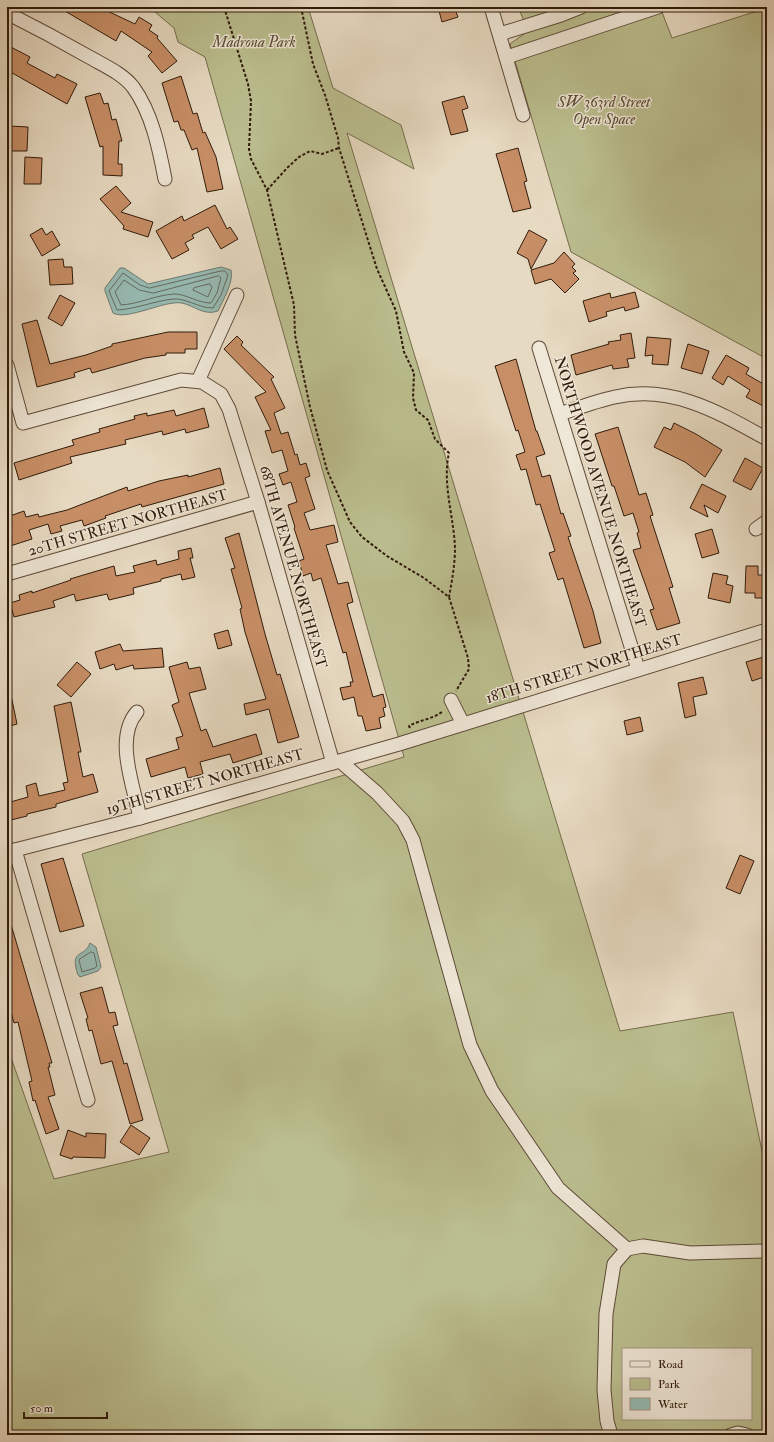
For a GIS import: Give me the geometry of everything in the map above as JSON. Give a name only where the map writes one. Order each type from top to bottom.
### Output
[{"type":"street","points":[[491,7],[524,115]]},
{"type":"street","points":[[500,34],[561,15],[581,7]]},
{"type":"street","points":[[507,58],[658,7]]},
{"type":"street","points":[[7,13],[109,68],[128,81],[146,112],[160,153],[164,179]]},
{"type":"street","points":[[7,365],[23,423],[181,380],[198,382],[237,295]]},
{"type":"street","name":"NORTHWOOD AVENUE NORTHEAST","points":[[539,348],[638,669]]},
{"type":"street","name":"68TH AVENUE NORTHEAST","points":[[198,382],[221,394],[229,409],[336,762]]},
{"type":"street","points":[[560,414],[616,397],[654,395],[681,398],[698,403],[716,411],[767,440]]},
{"type":"street","name":"20TH STREET NORTHEAST","points":[[7,574],[258,502]]},
{"type":"street","points":[[756,529],[767,521]]},
{"type":"street","name":"18TH STREET NORTHEAST","points":[[411,740],[767,630]]},
{"type":"street","points":[[451,700],[464,724]]},
{"type":"street","points":[[137,712],[130,720],[126,737],[126,749],[140,818]]},
{"type":"street","name":"19TH STREET NORTHEAST","points":[[11,851],[140,818],[411,740]]},
{"type":"street","points":[[336,762],[377,794],[403,821],[413,840],[470,1045],[492,1091],[558,1188],[627,1249]]},
{"type":"street","points":[[11,851],[88,1100]]},
{"type":"street","points":[[611,1435],[607,1421],[604,1390],[606,1314],[614,1264],[627,1249],[643,1246],[690,1253],[767,1251]]},
{"type":"street","points":[[731,1435],[738,1433],[747,1435]]},
{"type":"path","points":[[224,7],[248,84],[251,101],[249,149],[251,159],[267,190],[294,305],[295,336],[317,439],[327,470],[350,522],[362,537],[379,550],[424,578],[449,597]]},
{"type":"path","points":[[301,7],[313,64],[325,95],[338,138],[339,148],[377,269],[396,311],[404,352],[414,373],[413,398],[416,410],[428,420],[435,439],[449,453],[447,462],[449,494],[455,548],[449,597],[468,658],[469,670],[451,700],[439,714],[409,726],[411,740]]},
{"type":"path","points":[[267,190],[299,157],[310,151],[322,154],[339,148]]},
{"type":"green space","name":"Madrona Park","points":[[149,7],[308,7],[333,88],[401,125],[414,169],[347,133],[620,1031],[733,1012],[767,1175],[767,1435],[7,1435],[7,1053],[9,1052],[54,1179],[169,1152],[82,854],[404,757],[205,57],[178,42],[174,28]]},
{"type":"green space","points":[[518,7],[568,7],[524,21]]},
{"type":"green space","name":"SW 363rd Street Open Space","points":[[591,7],[660,7],[672,38],[767,8],[767,359],[571,252],[510,44],[528,31]]},
{"type":"water","points":[[221,267],[231,270],[232,275],[228,291],[218,311],[208,312],[187,304],[174,303],[136,313],[119,315],[113,313],[105,291],[105,288],[120,268],[124,268],[148,284]]},
{"type":"water","points":[[90,943],[96,947],[101,967],[98,971],[80,977],[76,968],[76,958],[88,947]]},
{"type":"building","points":[[58,7],[99,7],[135,24],[139,17],[152,25],[149,30],[158,36],[157,38],[177,61],[162,73],[148,56],[152,52],[121,31],[116,41]]},
{"type":"building","points":[[438,7],[454,7],[458,17],[442,22]]},
{"type":"building","points":[[7,45],[30,57],[27,63],[55,78],[57,74],[77,84],[67,104],[7,70]]},
{"type":"building","points":[[181,76],[193,114],[197,113],[203,133],[205,132],[216,157],[223,189],[207,192],[197,148],[192,150],[184,130],[181,130],[178,121],[174,122],[162,83]]},
{"type":"building","points":[[100,93],[104,104],[108,103],[112,120],[116,119],[122,141],[119,141],[118,164],[122,164],[122,176],[103,175],[103,146],[100,147],[85,97]]},
{"type":"building","points":[[464,96],[468,108],[462,110],[468,131],[451,135],[442,102]]},
{"type":"building","points":[[9,126],[28,127],[27,151],[9,151]]},
{"type":"building","points":[[518,148],[527,181],[524,182],[531,208],[513,212],[496,154]]},
{"type":"building","points":[[25,157],[42,158],[41,184],[24,184]]},
{"type":"building","points":[[116,186],[131,203],[121,212],[153,222],[148,237],[123,229],[124,226],[100,199]]},
{"type":"building","points":[[215,205],[227,229],[230,227],[238,239],[221,249],[208,227],[192,235],[194,238],[185,243],[189,250],[172,259],[156,231],[182,216],[184,221]]},
{"type":"building","points":[[42,228],[46,235],[52,231],[60,245],[42,256],[30,235]]},
{"type":"building","points":[[529,230],[547,240],[531,269],[528,259],[517,253]]},
{"type":"building","points":[[564,252],[575,264],[572,267],[576,271],[573,273],[579,279],[565,293],[551,279],[535,284],[531,270],[554,263]]},
{"type":"building","points":[[63,259],[64,267],[72,267],[73,284],[50,285],[48,260]]},
{"type":"building","points":[[635,292],[639,307],[625,311],[624,307],[606,312],[607,316],[589,322],[583,301],[610,293],[611,298]]},
{"type":"building","points":[[60,295],[75,303],[62,326],[48,318]]},
{"type":"building","points":[[37,320],[50,364],[86,355],[112,346],[112,344],[168,332],[197,332],[197,349],[185,349],[185,353],[166,353],[166,355],[145,358],[92,373],[90,368],[74,373],[75,377],[37,387],[22,324]]},
{"type":"building","points":[[631,333],[635,358],[627,359],[629,367],[613,369],[612,365],[576,375],[571,355],[609,344],[608,342],[621,340],[620,335]]},
{"type":"building","points":[[237,336],[243,342],[241,345],[274,377],[271,379],[285,408],[274,413],[281,434],[288,432],[295,455],[297,454],[300,465],[306,463],[310,476],[305,478],[315,509],[304,513],[310,530],[334,525],[338,542],[326,545],[338,584],[348,582],[353,602],[347,604],[373,697],[383,694],[386,707],[383,708],[385,716],[379,718],[381,728],[366,731],[362,716],[358,716],[354,697],[343,700],[340,688],[351,686],[350,682],[353,682],[346,652],[343,653],[321,578],[313,581],[311,573],[303,576],[299,561],[304,559],[288,505],[297,502],[291,482],[283,485],[279,474],[288,471],[282,450],[272,453],[265,431],[271,430],[255,397],[266,392],[224,349]]},
{"type":"building","points":[[647,337],[671,339],[668,365],[652,364],[653,355],[645,356]]},
{"type":"building","points":[[688,344],[709,351],[702,374],[681,368]]},
{"type":"building","points":[[726,355],[749,368],[746,374],[767,386],[767,408],[746,397],[750,390],[728,376],[723,385],[712,378]]},
{"type":"building","points":[[516,359],[536,431],[545,454],[536,457],[542,477],[550,475],[561,514],[563,513],[571,536],[568,537],[593,611],[601,643],[584,648],[563,578],[558,580],[549,553],[555,551],[540,504],[536,505],[526,469],[521,470],[516,455],[525,452],[518,430],[516,431],[495,366]]},
{"type":"building","points":[[204,408],[209,427],[186,433],[185,429],[163,435],[162,431],[125,440],[126,444],[70,457],[72,463],[19,480],[14,463],[74,445],[72,440],[100,432],[99,429],[135,419],[134,416],[147,413],[147,416],[174,410],[176,416]]},
{"type":"building","points":[[674,423],[722,450],[705,477],[685,462],[654,447],[664,427],[671,430]]},
{"type":"building","points":[[618,427],[639,495],[646,493],[653,515],[650,516],[673,587],[669,588],[680,623],[657,630],[650,610],[654,609],[633,550],[641,548],[637,533],[639,532],[633,513],[624,516],[614,486],[612,486],[595,434]]},
{"type":"building","points":[[745,458],[763,468],[751,490],[733,481]]},
{"type":"building","points":[[220,468],[224,484],[142,507],[141,504],[105,516],[106,518],[84,526],[82,520],[60,526],[62,531],[51,534],[48,524],[29,530],[32,539],[7,547],[7,517],[24,511],[26,517],[38,514],[39,517],[67,510],[127,487],[128,491],[159,481],[188,475],[188,477]]},
{"type":"building","points":[[702,484],[726,496],[718,513],[704,505],[708,517],[690,508]]},
{"type":"building","points":[[712,529],[719,553],[702,558],[695,534]]},
{"type":"building","points":[[239,533],[277,675],[280,674],[299,737],[278,743],[269,709],[246,715],[244,704],[266,699],[245,632],[240,609],[242,608],[231,569],[235,568],[225,538]]},
{"type":"building","points":[[191,548],[193,558],[190,558],[195,577],[182,580],[181,574],[161,579],[161,581],[133,588],[134,594],[109,600],[107,594],[76,601],[74,594],[53,601],[55,607],[14,617],[10,603],[20,600],[19,595],[32,591],[32,593],[71,580],[70,579],[114,566],[116,576],[135,572],[133,566],[156,560],[157,565],[179,559],[178,551]]},
{"type":"building","points":[[746,566],[758,566],[758,575],[767,575],[767,598],[755,598],[755,593],[745,593]]},
{"type":"building","points":[[713,573],[728,576],[726,584],[733,586],[730,603],[708,598]]},
{"type":"building","points":[[228,630],[232,645],[218,649],[214,634]]},
{"type":"building","points":[[120,644],[123,651],[162,648],[164,667],[134,669],[133,665],[116,670],[114,664],[100,669],[95,652]]},
{"type":"building","points":[[767,656],[767,676],[752,681],[746,662]]},
{"type":"building","points":[[77,662],[91,674],[71,697],[57,685]]},
{"type":"building","points":[[187,662],[189,669],[200,667],[206,689],[189,693],[201,731],[206,729],[213,747],[256,734],[262,754],[233,763],[230,754],[200,762],[203,774],[188,778],[185,767],[151,777],[146,759],[179,749],[176,738],[183,736],[172,705],[179,702],[169,667]]},
{"type":"building","points":[[703,677],[707,694],[693,697],[696,715],[685,718],[678,683]]},
{"type":"building","points":[[11,695],[17,724],[7,727],[7,696]]},
{"type":"building","points":[[71,702],[81,752],[78,752],[83,777],[93,774],[98,792],[56,804],[56,807],[27,814],[27,816],[7,821],[7,803],[28,797],[26,786],[36,783],[39,796],[65,790],[63,783],[68,782],[54,706]]},
{"type":"building","points":[[640,717],[643,731],[627,735],[624,721]]},
{"type":"building","points":[[740,855],[754,861],[740,894],[726,888]]},
{"type":"building","points":[[63,858],[84,926],[60,932],[41,864]]},
{"type":"building","points":[[10,921],[52,1063],[49,1063],[50,1067],[48,1067],[55,1095],[48,1097],[59,1129],[46,1134],[35,1100],[33,1101],[29,1082],[32,1081],[18,1022],[14,1023],[7,997],[7,922]]},
{"type":"building","points":[[102,987],[109,1013],[115,1012],[118,1025],[113,1026],[124,1064],[127,1063],[143,1120],[130,1124],[112,1061],[101,1064],[92,1030],[89,1031],[86,1019],[88,1018],[80,993]]},
{"type":"building","points":[[131,1125],[150,1138],[139,1155],[120,1142]]},
{"type":"building","points":[[68,1130],[86,1137],[86,1133],[106,1134],[105,1158],[73,1157],[72,1159],[60,1155]]}]
